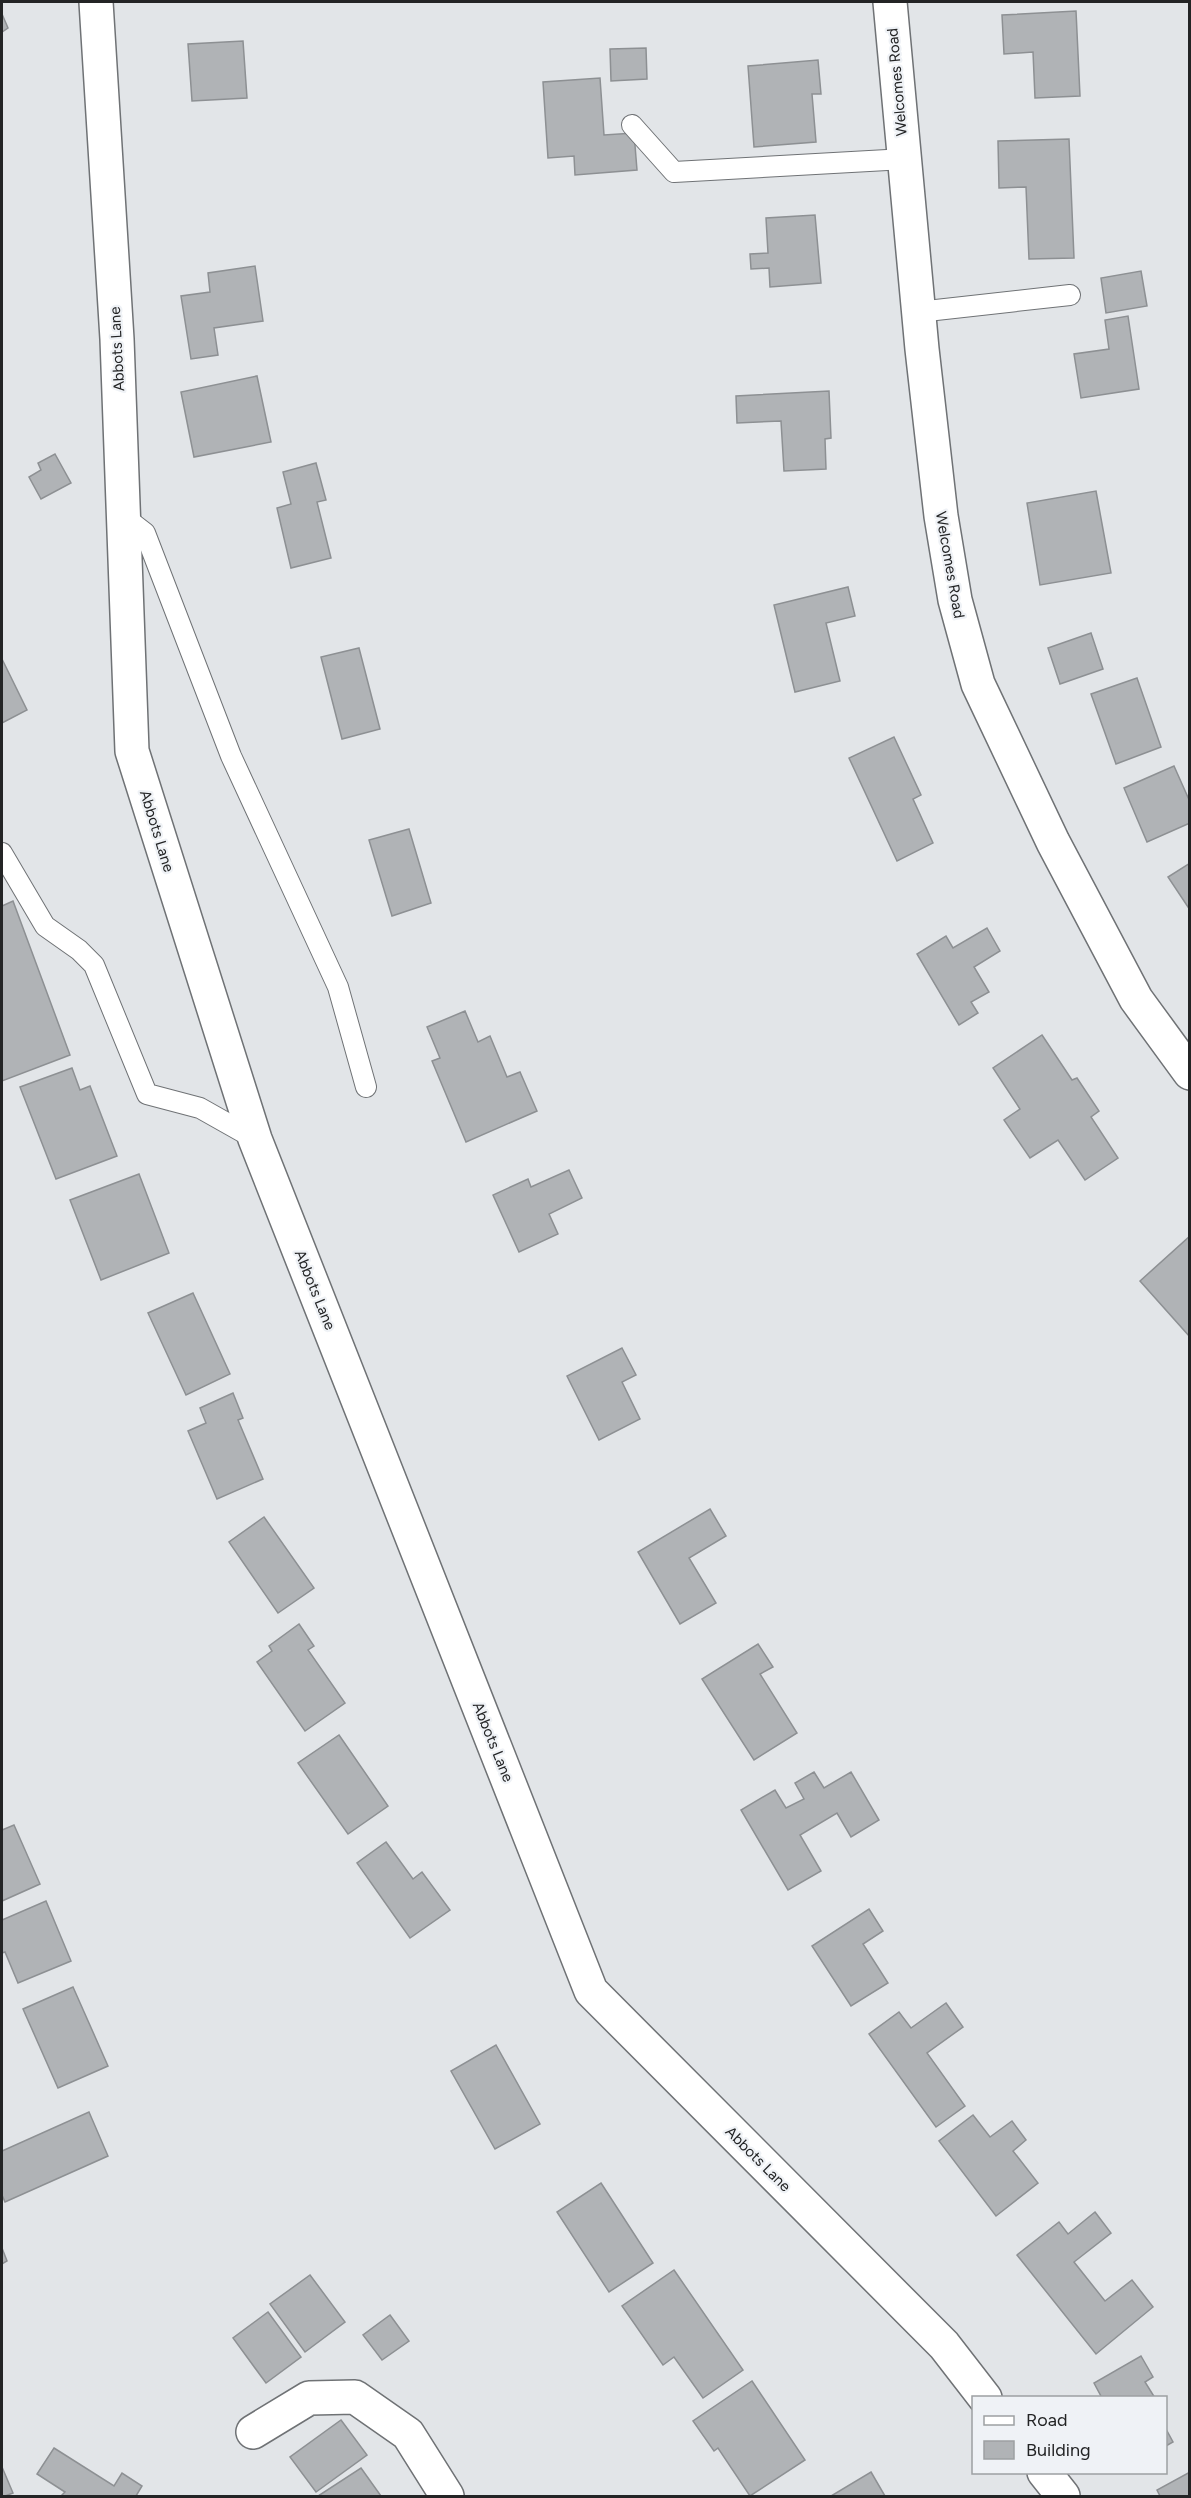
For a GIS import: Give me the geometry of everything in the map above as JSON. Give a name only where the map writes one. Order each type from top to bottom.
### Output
[{"type":"street","name":"Abbots Lane","points":[[96,2],[117,339],[132,751],[255,1139],[591,1991],[944,2345],[984,2396]]},
{"type":"street","name":"Welcomes Road","points":[[890,2],[918,312],[940,516],[955,600],[978,684],[1053,842],[1136,999],[1190,1073]]},
{"type":"street","points":[[253,2432],[309,2398],[355,2397],[408,2434],[447,2496]]},
{"type":"street","points":[[1046,2474],[1063,2496]]},
{"type":"lane","points":[[632,125],[674,172],[904,159]]},
{"type":"lane","points":[[918,312],[1070,295]]},
{"type":"lane","points":[[123,516],[145,533],[231,756],[338,987],[366,1087]]},
{"type":"lane","points":[[2,854],[45,927],[79,950],[94,965],[147,1094],[200,1108],[255,1139]]},
{"type":"building","points":[[1076,11],[1080,96],[1035,98],[1033,52],[1004,54],[1002,15]]},
{"type":"building","points":[[2,14],[8,28],[2,32]]},
{"type":"building","points":[[243,41],[247,98],[192,101],[188,44]]},
{"type":"building","points":[[646,48],[647,79],[611,81],[610,49]]},
{"type":"building","points":[[818,60],[821,94],[812,94],[816,142],[754,147],[748,66]]},
{"type":"building","points":[[600,78],[604,135],[634,133],[637,170],[575,175],[574,156],[548,158],[543,82]]},
{"type":"building","points":[[1069,139],[1074,258],[1029,259],[1026,187],[999,188],[998,141]]},
{"type":"building","points":[[815,215],[821,283],[770,287],[769,268],[751,269],[750,254],[768,253],[766,218]]},
{"type":"building","points":[[255,266],[263,321],[214,328],[218,355],[191,359],[181,296],[210,292],[208,273]]},
{"type":"building","points":[[1141,271],[1147,306],[1106,313],[1101,278]]},
{"type":"building","points":[[1128,316],[1139,389],[1081,398],[1074,354],[1109,349],[1105,320]]},
{"type":"building","points":[[257,376],[271,442],[194,457],[181,392]]},
{"type":"building","points":[[829,391],[831,438],[825,439],[826,469],[784,471],[781,421],[737,423],[736,396]]},
{"type":"building","points":[[55,454],[71,483],[41,499],[29,477],[41,470],[38,463]]},
{"type":"building","points":[[316,463],[326,500],[317,502],[331,558],[291,568],[277,508],[291,504],[283,472]]},
{"type":"building","points":[[1096,491],[1111,573],[1040,585],[1027,503]]},
{"type":"building","points":[[848,587],[855,616],[826,623],[840,681],[795,692],[774,605]]},
{"type":"building","points":[[1091,633],[1103,669],[1060,684],[1048,648]]},
{"type":"building","points":[[359,648],[380,729],[342,739],[321,657]]},
{"type":"building","points":[[2,659],[27,710],[2,723]]},
{"type":"building","points":[[1137,678],[1161,747],[1116,764],[1091,694]]},
{"type":"building","points":[[894,737],[921,795],[913,799],[933,843],[897,861],[849,758]]},
{"type":"building","points":[[1174,766],[1190,802],[1190,823],[1147,842],[1124,788]]},
{"type":"building","points":[[409,829],[431,903],[392,916],[369,840]]},
{"type":"building","points":[[1190,863],[1190,910],[1168,877]]},
{"type":"building","points":[[13,901],[70,1055],[2,1081],[2,906]]},
{"type":"building","points":[[987,928],[1000,951],[974,967],[989,992],[971,1002],[978,1013],[959,1025],[917,954],[946,936],[953,948]]},
{"type":"building","points":[[465,1011],[478,1042],[490,1036],[507,1077],[520,1072],[537,1111],[466,1142],[432,1061],[440,1058],[427,1027]]},
{"type":"building","points":[[1042,1035],[1072,1080],[1077,1078],[1099,1111],[1091,1117],[1118,1158],[1085,1180],[1058,1140],[1030,1158],[1004,1120],[1020,1109],[993,1068]]},
{"type":"building","points":[[72,1068],[80,1090],[90,1086],[117,1156],[56,1179],[20,1087]]},
{"type":"building","points":[[569,1170],[582,1198],[549,1214],[558,1234],[519,1252],[493,1195],[528,1179],[531,1187]]},
{"type":"building","points":[[139,1174],[169,1253],[101,1280],[70,1200]]},
{"type":"building","points":[[1190,1236],[1190,1337],[1140,1281]]},
{"type":"building","points":[[193,1293],[230,1374],[186,1395],[148,1313]]},
{"type":"building","points":[[622,1348],[636,1375],[622,1382],[640,1419],[599,1440],[567,1376]]},
{"type":"building","points":[[233,1393],[243,1418],[238,1420],[263,1479],[217,1499],[188,1431],[206,1423],[200,1408]]},
{"type":"building","points":[[710,1509],[726,1536],[689,1558],[716,1603],[680,1624],[638,1552]]},
{"type":"building","points":[[264,1517],[314,1588],[278,1613],[229,1542]]},
{"type":"building","points":[[299,1624],[314,1646],[308,1650],[345,1703],[305,1731],[257,1662],[272,1651],[269,1646]]},
{"type":"building","points":[[758,1644],[773,1667],[760,1674],[797,1733],[754,1760],[702,1679]]},
{"type":"building","points":[[339,1735],[388,1806],[348,1834],[298,1763]]},
{"type":"building","points":[[814,1772],[824,1788],[851,1772],[879,1820],[851,1837],[837,1813],[800,1835],[821,1871],[788,1890],[741,1810],[775,1790],[786,1808],[804,1799],[795,1783]]},
{"type":"building","points":[[14,1825],[40,1884],[2,1901],[2,1830]]},
{"type":"building","points":[[386,1842],[413,1879],[422,1872],[450,1910],[410,1938],[357,1863]]},
{"type":"building","points":[[46,1901],[71,1961],[18,1983],[5,1952],[2,1953],[2,1920]]},
{"type":"building","points":[[869,1909],[883,1931],[863,1944],[888,1983],[851,2006],[812,1946]]},
{"type":"building","points":[[73,1987],[108,2066],[58,2088],[23,2009]]},
{"type":"building","points":[[946,2003],[963,2027],[927,2053],[965,2106],[936,2127],[869,2034],[899,2012],[911,2028]]},
{"type":"building","points":[[496,2045],[540,2124],[495,2149],[451,2071]]},
{"type":"building","points":[[89,2112],[108,2156],[5,2202],[2,2195],[2,2151]]},
{"type":"building","points":[[973,2115],[990,2137],[1012,2121],[1026,2140],[1013,2151],[1038,2183],[996,2216],[939,2141]]},
{"type":"building","points":[[601,2183],[653,2263],[609,2292],[557,2212]]},
{"type":"building","points":[[1095,2212],[1111,2233],[1074,2262],[1105,2301],[1132,2280],[1153,2307],[1096,2354],[1017,2255],[1059,2222],[1068,2234]]},
{"type":"building","points":[[2,2248],[7,2261],[2,2264]]},
{"type":"building","points":[[674,2270],[743,2370],[703,2398],[674,2357],[663,2365],[622,2306]]},
{"type":"building","points":[[310,2275],[345,2322],[305,2352],[270,2304]]},
{"type":"building","points":[[268,2312],[301,2357],[266,2383],[233,2338]]},
{"type":"building","points":[[390,2315],[409,2341],[382,2360],[363,2335]]},
{"type":"building","points":[[1141,2356],[1153,2377],[1145,2382],[1154,2396],[1101,2396],[1094,2383]]},
{"type":"building","points":[[752,2381],[805,2460],[750,2496],[718,2448],[714,2451],[693,2421]]},
{"type":"building","points":[[341,2420],[367,2455],[316,2492],[290,2457]]},
{"type":"building","points":[[1167,2431],[1173,2442],[1167,2445]]},
{"type":"building","points":[[54,2448],[114,2486],[122,2473],[142,2486],[136,2496],[61,2496],[65,2492],[37,2474]]},
{"type":"building","points":[[2,2467],[13,2493],[5,2496],[2,2496]]},
{"type":"building","points":[[361,2468],[381,2496],[318,2496]]},
{"type":"building","points":[[871,2472],[885,2496],[831,2496]]},
{"type":"building","points":[[1190,2472],[1190,2496],[1160,2496],[1157,2490]]}]
